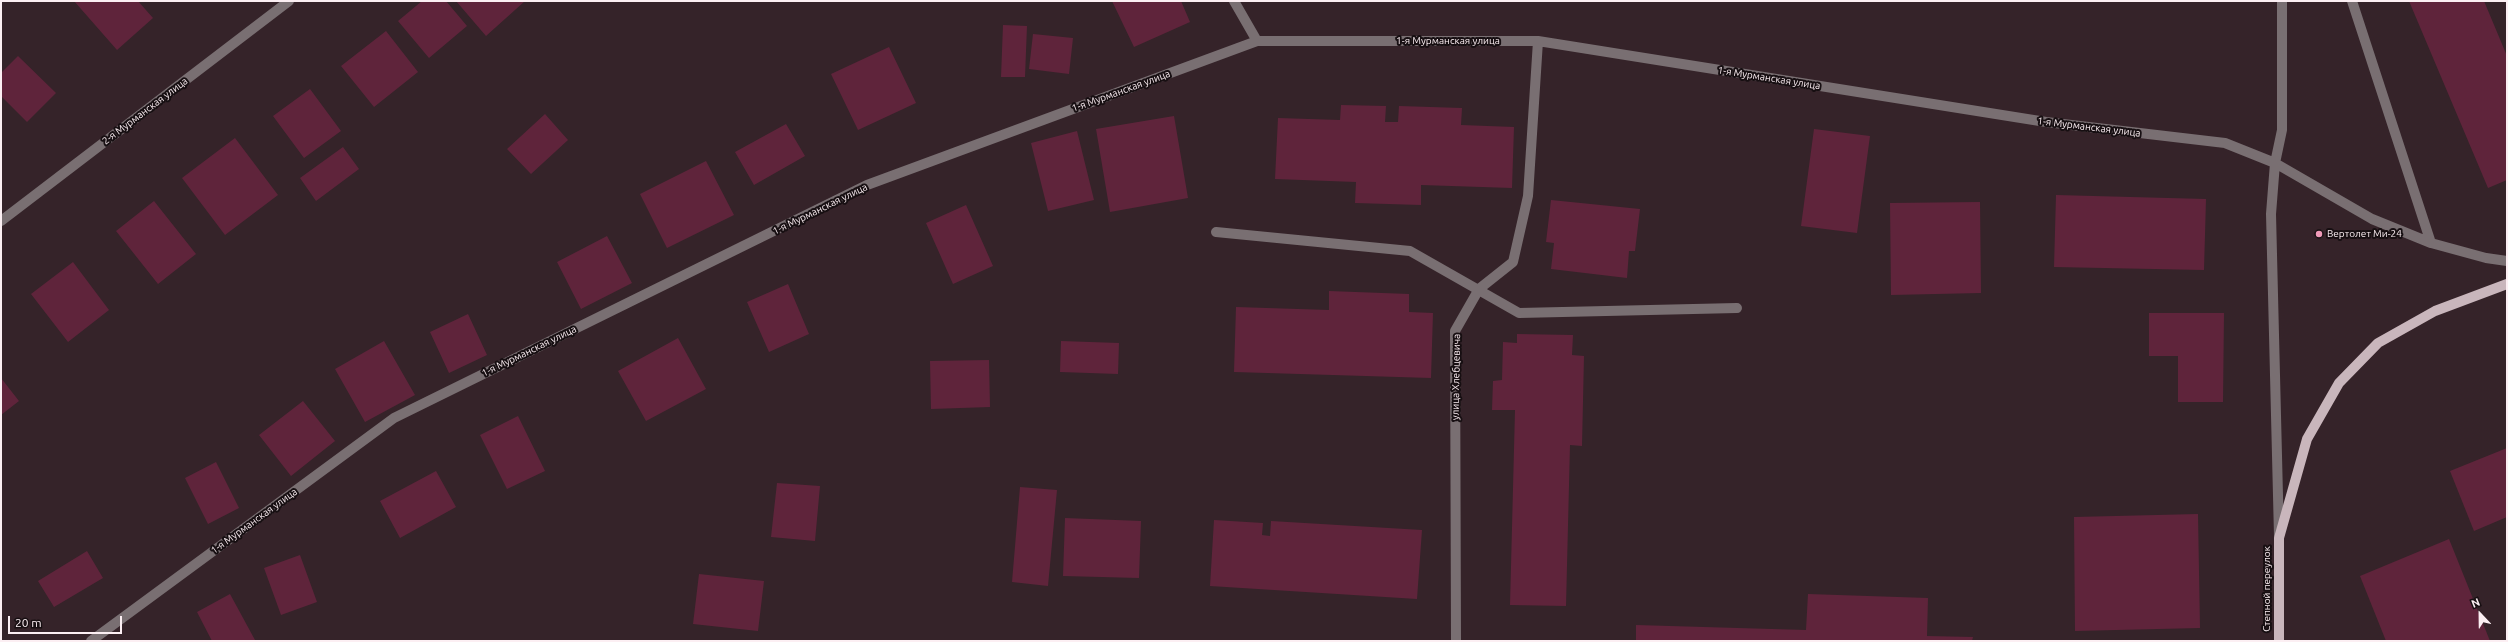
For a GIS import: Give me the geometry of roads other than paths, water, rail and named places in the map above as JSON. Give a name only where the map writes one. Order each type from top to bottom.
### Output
[{"type":"main road","name":"Степной переулок","points":[[2279,641],[2279,538],[2307,439],[2339,383],[2378,343],[2435,311],[2507,284]]},
{"type":"street","name":"2-я Мурманская улица","points":[[1,221],[288,1]]},
{"type":"street","points":[[1234,1],[1256,41]]},
{"type":"street","points":[[2279,538],[2271,214],[2275,163],[2282,130],[2282,1]]},
{"type":"street","points":[[2352,1],[2431,243]]},
{"type":"street","name":"1-я Мурманская улица","points":[[91,641],[394,418],[867,185],[1256,41],[1538,41],[2046,122],[2225,143],[2275,163],[2372,219],[2431,243],[2486,258],[2507,261]]},
{"type":"street","name":"улица Хлебцевича","points":[[1456,641],[1455,331],[1479,289],[1513,262],[1528,196],[1538,41]]},
{"type":"street","points":[[1216,232],[1410,251],[1519,313],[1737,308]]},
{"type":"place","name":"Вертолет Ми-24","points":[[2319,234]]}]
